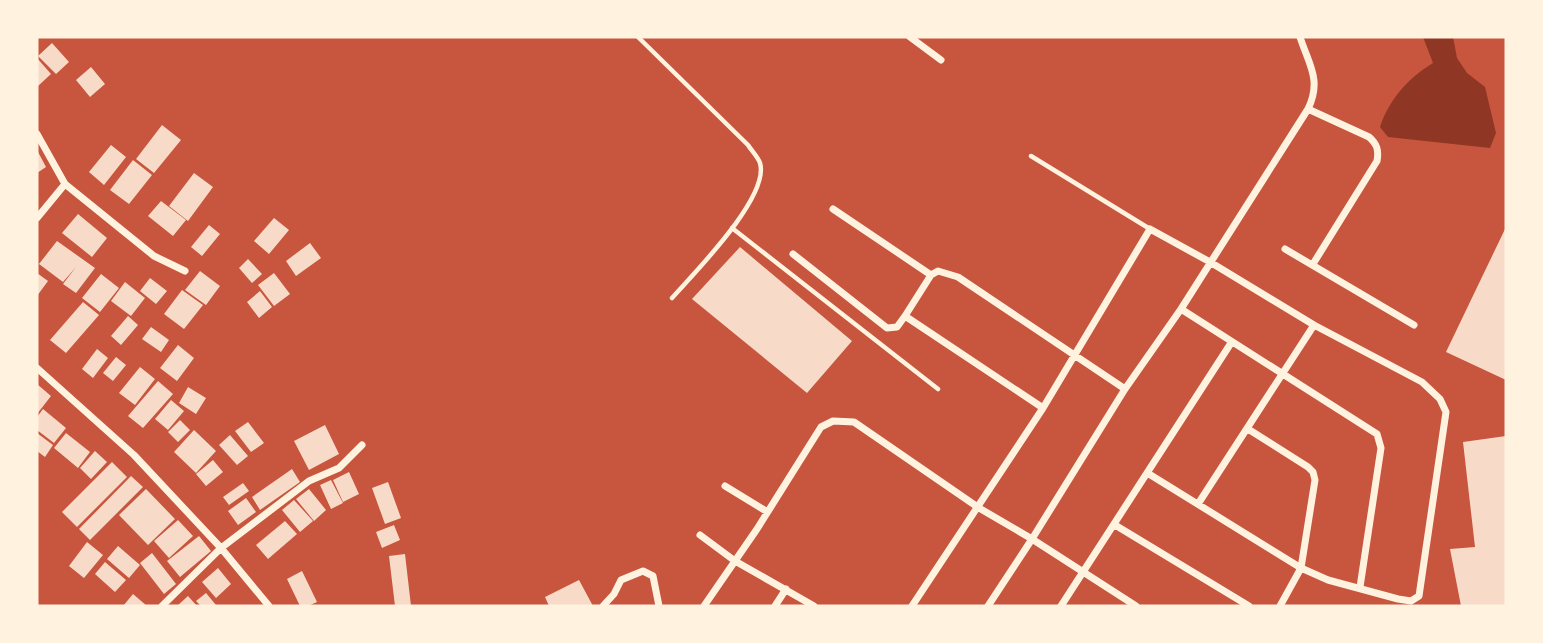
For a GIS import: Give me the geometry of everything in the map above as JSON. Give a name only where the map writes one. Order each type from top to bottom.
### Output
[{"type":"street","points":[[910,37],[941,60]]},
{"type":"street","points":[[988,606],[1308,109],[1315,95],[1315,75],[1300,37]]},
{"type":"street","points":[[1308,109],[1369,136],[1379,151],[1377,161],[1313,264]]},
{"type":"street","points":[[37,134],[65,184],[154,256],[185,271]]},
{"type":"street","points":[[37,218],[65,184]]},
{"type":"street","points":[[833,209],[931,275]]},
{"type":"street","points":[[912,606],[1043,408],[1150,229],[1314,325],[1422,382],[1440,399],[1446,412],[1419,596],[1411,601],[1328,580],[1301,568],[1149,474]]},
{"type":"street","points":[[1285,249],[1414,325]]},
{"type":"street","points":[[793,254],[887,328],[897,327],[931,275],[938,271],[958,277],[1125,390]]},
{"type":"street","points":[[1181,309],[1377,434],[1381,441],[1360,587]]},
{"type":"street","points":[[905,316],[1043,408]]},
{"type":"street","points":[[1198,504],[1314,325]]},
{"type":"street","points":[[1061,606],[1149,474],[1231,343]]},
{"type":"street","points":[[37,368],[134,455],[221,548],[269,606]]},
{"type":"street","points":[[704,606],[821,427],[833,421],[854,422],[979,508],[1032,539],[1132,605]]},
{"type":"street","points":[[1248,429],[1308,467],[1315,480],[1301,568],[1280,606]]},
{"type":"street","points":[[162,606],[221,548],[309,481],[339,468],[362,445]]},
{"type":"street","points":[[725,486],[766,511]]},
{"type":"street","points":[[1115,525],[1249,606]]},
{"type":"street","points":[[700,535],[735,561],[814,606]]},
{"type":"street","points":[[603,606],[614,594],[621,580],[643,571],[653,576],[659,606]]},
{"type":"street","points":[[775,606],[786,589]]},
{"type":"lane","points":[[638,37],[748,145],[760,163],[760,182],[748,206],[672,298]]},
{"type":"lane","points":[[1031,156],[1150,229]]},
{"type":"lane","points":[[732,228],[938,389]]},
{"type":"shaded area","points":[[1423,37],[1453,37],[1457,58],[1467,73],[1485,87],[1496,133],[1490,148],[1388,137],[1380,127],[1400,90],[1433,63]]},
{"type":"building","points":[[52,43],[69,62],[56,74],[38,56]]},
{"type":"building","points":[[37,58],[51,74],[37,87]]},
{"type":"building","points":[[91,67],[105,84],[90,97],[76,80]]},
{"type":"building","points":[[162,125],[181,140],[154,173],[136,159]]},
{"type":"building","points":[[111,145],[126,157],[104,185],[89,172]]},
{"type":"building","points":[[37,150],[46,167],[37,173]]},
{"type":"building","points":[[133,160],[152,175],[129,204],[110,190]]},
{"type":"building","points":[[194,173],[213,187],[188,221],[169,206]]},
{"type":"building","points":[[161,201],[186,220],[173,236],[148,216]]},
{"type":"building","points":[[78,214],[107,238],[92,257],[62,233]]},
{"type":"building","points":[[274,218],[289,230],[269,254],[254,241]]},
{"type":"building","points":[[209,225],[220,234],[202,256],[191,247]]},
{"type":"building","points":[[1506,227],[1506,380],[1446,352]]},
{"type":"building","points":[[57,241],[95,268],[76,293],[63,284],[76,267],[63,282],[39,264]]},
{"type":"building","points":[[310,243],[321,258],[296,276],[286,261]]},
{"type":"building","points":[[740,247],[852,341],[807,393],[692,299]]},
{"type":"building","points":[[248,259],[262,274],[252,283],[239,268]]},
{"type":"building","points":[[200,271],[220,286],[206,305],[185,290]]},
{"type":"building","points":[[37,273],[48,281],[37,296]]},
{"type":"building","points":[[274,273],[290,294],[274,306],[258,285]]},
{"type":"building","points":[[101,274],[119,288],[100,312],[82,298]]},
{"type":"building","points":[[150,278],[167,291],[156,304],[140,291]]},
{"type":"building","points":[[125,282],[145,298],[131,316],[111,301]]},
{"type":"building","points":[[182,290],[203,305],[184,329],[164,314]]},
{"type":"building","points":[[260,291],[272,307],[259,318],[247,302]]},
{"type":"building","points":[[83,302],[99,315],[66,353],[50,340]]},
{"type":"building","points":[[128,316],[138,325],[121,345],[111,336]]},
{"type":"building","points":[[151,327],[169,340],[161,352],[142,339]]},
{"type":"building","points":[[178,345],[194,358],[177,381],[160,368]]},
{"type":"building","points":[[97,349],[108,358],[93,378],[82,369]]},
{"type":"building","points":[[116,357],[126,365],[113,381],[103,373]]},
{"type":"building","points":[[140,367],[155,379],[135,405],[119,393]]},
{"type":"building","points":[[158,381],[173,394],[143,428],[128,416]]},
{"type":"building","points":[[37,384],[51,396],[37,414]]},
{"type":"building","points":[[188,387],[206,398],[196,414],[179,403]]},
{"type":"building","points":[[171,400],[184,411],[168,430],[155,419]]},
{"type":"building","points":[[43,409],[66,428],[54,443],[37,430],[37,417]]},
{"type":"building","points":[[180,420],[190,430],[178,442],[168,432]]},
{"type":"building","points":[[248,422],[264,443],[251,452],[235,431]]},
{"type":"building","points":[[325,425],[339,454],[309,470],[294,441]]},
{"type":"building","points":[[194,430],[216,451],[196,473],[174,452]]},
{"type":"building","points":[[37,433],[53,445],[45,457],[37,451]]},
{"type":"building","points":[[66,433],[90,452],[78,468],[54,448]]},
{"type":"building","points":[[230,435],[248,456],[237,465],[219,445]]},
{"type":"building","points":[[1506,436],[1506,606],[1461,606],[1450,549],[1475,547],[1463,442]]},
{"type":"building","points":[[95,451],[107,462],[91,479],[80,468]]},
{"type":"building","points":[[213,460],[223,472],[206,486],[196,474]]},
{"type":"building","points":[[112,462],[127,477],[77,527],[62,512]]},
{"type":"building","points":[[292,469],[300,482],[260,510],[252,497]]},
{"type":"building","points":[[349,472],[359,494],[343,502],[333,480]]},
{"type":"building","points":[[131,476],[143,487],[90,540],[79,529]]},
{"type":"building","points":[[331,480],[343,503],[331,509],[320,485]]},
{"type":"building","points":[[388,482],[401,518],[385,524],[372,488]]},
{"type":"building","points":[[243,483],[249,491],[229,505],[223,497]]},
{"type":"building","points":[[146,489],[175,519],[148,545],[119,515]]},
{"type":"building","points":[[309,489],[326,510],[314,521],[296,499]]},
{"type":"building","points":[[246,498],[256,512],[238,525],[228,511]]},
{"type":"building","points":[[294,500],[313,521],[300,532],[282,510]]},
{"type":"building","points":[[178,520],[193,536],[169,558],[154,541]]},
{"type":"building","points":[[285,521],[297,534],[268,559],[256,545]]},
{"type":"building","points":[[394,525],[400,540],[382,548],[376,532]]},
{"type":"building","points":[[199,536],[211,551],[180,577],[167,561]]},
{"type":"building","points":[[87,542],[103,555],[84,578],[69,566]]},
{"type":"building","points":[[118,546],[140,565],[129,578],[107,559]]},
{"type":"building","points":[[152,553],[176,584],[164,594],[140,563]]},
{"type":"building","points":[[405,554],[411,606],[395,606],[389,556]]},
{"type":"building","points":[[105,562],[126,580],[115,592],[95,574]]},
{"type":"building","points":[[218,568],[231,584],[216,598],[202,582]]},
{"type":"building","points":[[302,571],[317,602],[308,606],[300,606],[287,579]]},
{"type":"building","points":[[579,580],[593,606],[549,606],[545,597]]},
{"type":"building","points":[[206,593],[216,605],[201,606],[196,601]]},
{"type":"building","points":[[133,594],[147,606],[123,606]]},
{"type":"building","points":[[188,596],[197,606],[177,606]]}]
